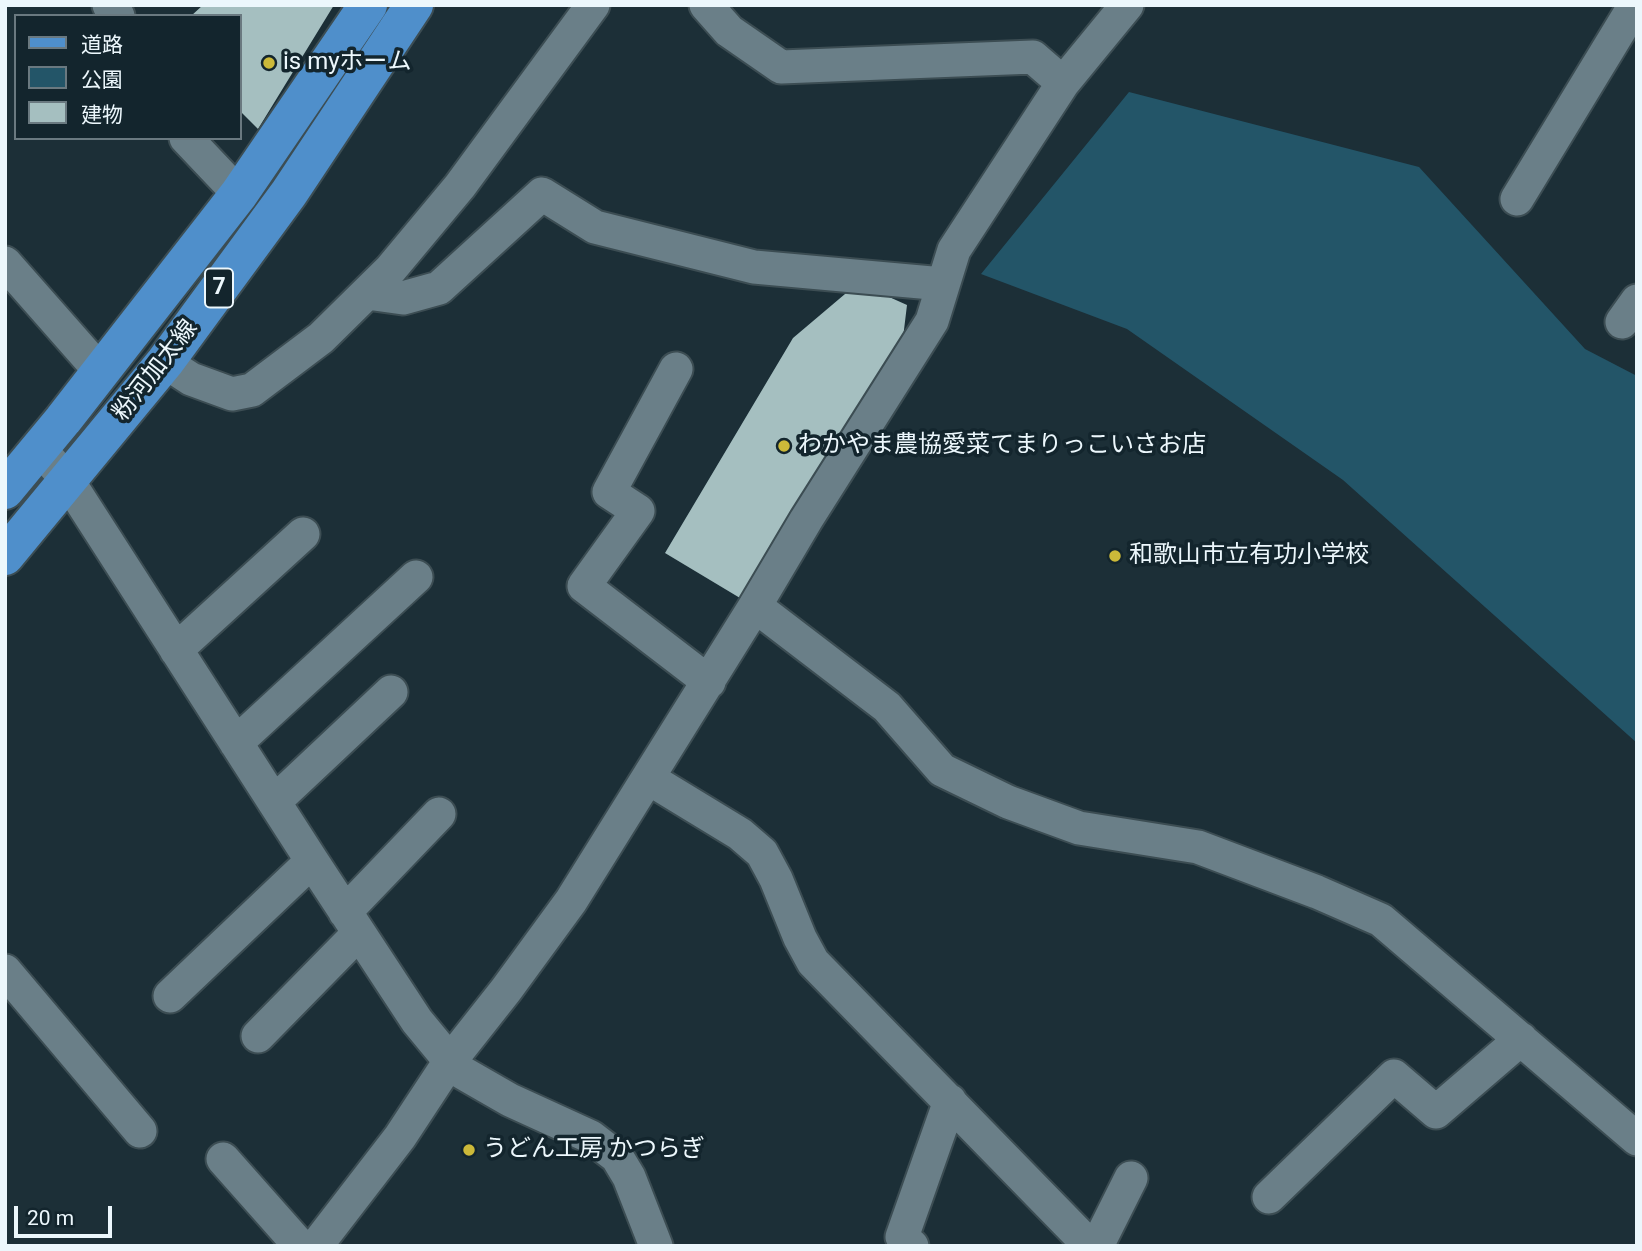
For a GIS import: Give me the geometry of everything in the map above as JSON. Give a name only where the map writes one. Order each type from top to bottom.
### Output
[{"type":"main road","name":"粉河加太線","points":[[5,490],[101,372],[239,194],[368,5]]},
{"type":"main road","name":"粉河加太線","points":[[5,556],[165,362],[289,193],[414,5]]},
{"type":"street","points":[[165,362],[191,379],[232,394],[252,390],[321,338],[390,270],[460,186],[593,5]]},
{"type":"street","points":[[706,5],[729,31],[781,67],[1033,57],[1063,83]]},
{"type":"street","points":[[328,1240],[450,1061],[571,901],[932,321],[954,250],[1063,83],[1127,5]]},
{"type":"street","points":[[1517,199],[1635,5]]},
{"type":"street","points":[[188,140],[239,194]]},
{"type":"street","points":[[366,293],[403,298],[439,288],[542,194],[595,227],[754,267],[943,284]]},
{"type":"street","points":[[5,263],[101,372]]},
{"type":"street","points":[[676,369],[609,492],[638,510],[584,586],[709,682]]},
{"type":"street","points":[[40,449],[68,481],[417,1021],[463,1073],[510,1100],[591,1137],[617,1157],[629,1177],[656,1246]]},
{"type":"street","points":[[176,650],[303,534]]},
{"type":"street","points":[[236,743],[416,577]]},
{"type":"street","points":[[755,607],[887,707],[942,770],[1008,802],[1079,828],[1198,847],[1317,892],[1381,920],[1637,1139]]},
{"type":"street","points":[[274,802],[391,692]]},
{"type":"street","points":[[648,778],[740,834],[762,853],[813,962],[1090,1246]]},
{"type":"street","points":[[258,1035],[439,814]]},
{"type":"street","points":[[170,996],[312,861]]},
{"type":"street","points":[[5,971],[141,1131]]},
{"type":"street","points":[[1269,1197],[1394,1076],[1436,1112],[1521,1040]]},
{"type":"street","points":[[912,1246],[902,1237],[950,1101]]},
{"type":"street","points":[[223,1159],[300,1246]]},
{"type":"street","points":[[1097,1246],[1131,1178]]},
{"type":"green space","points":[[1129,92],[1419,167],[1585,349],[1637,376],[1637,743],[1343,480],[1127,329],[981,274]]},
{"type":"building","name":"is myホーム","points":[[203,5],[334,5],[258,129],[242,113],[242,14],[193,14]]},
{"type":"building","name":"わかやま農協愛菜てまりっこいさお店","points":[[858,283],[907,305],[903,338],[745,601],[665,553],[793,338]]},
{"type":"place","name":"is myホーム","points":[[269,63]]},
{"type":"place","name":"わかやま農協愛菜てまりっこいさお店","points":[[784,446]]},
{"type":"place","name":"和歌山市立有功小学校","points":[[1115,556]]},
{"type":"place","name":"うどん工房 かつらぎ","points":[[469,1150]]}]
